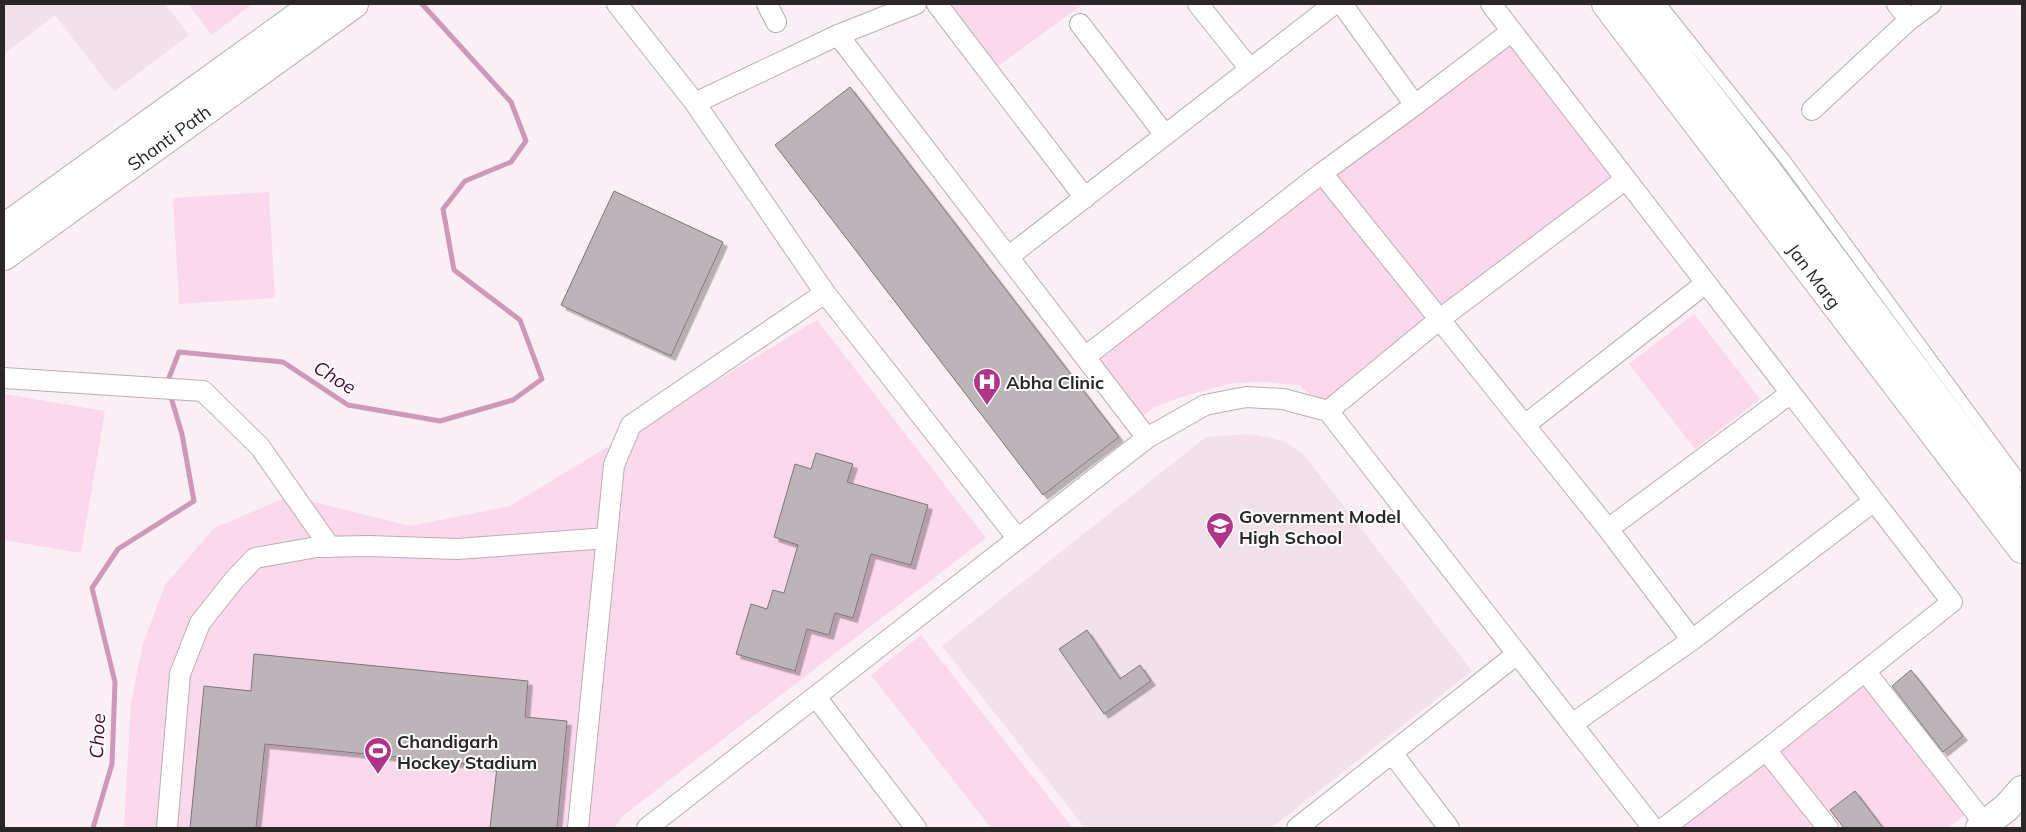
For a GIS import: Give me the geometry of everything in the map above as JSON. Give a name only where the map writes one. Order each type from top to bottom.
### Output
[{"type":"main road","name":"Jan Marg","points":[[1606,4],[2022,549]]},
{"type":"main road","name":"Jan Marg","points":[[1638,4],[1769,173],[2022,513]]},
{"type":"main road","name":"Shanti Path","points":[[4,228],[334,8]]},
{"type":"main road","name":"Shanti Path","points":[[4,256],[334,8]]},
{"type":"street","points":[[617,4],[695,103],[825,293],[1018,539]]},
{"type":"street","points":[[767,4],[776,22]]},
{"type":"street","points":[[695,103],[838,35],[916,4]]},
{"type":"street","points":[[937,4],[1085,198]]},
{"type":"street","points":[[1198,4],[1250,68]]},
{"type":"street","points":[[1008,257],[1334,4]]},
{"type":"street","points":[[1342,4],[1415,105]]},
{"type":"street","points":[[1491,4],[1952,602],[1766,750],[1664,828]]},
{"type":"street","points":[[1897,4],[1909,20]]},
{"type":"street","points":[[1812,110],[1909,20],[1931,4]]},
{"type":"street","points":[[1080,24],[1165,135]]},
{"type":"street","points":[[1085,357],[1322,172],[1415,105],[1512,31]]},
{"type":"street","points":[[838,35],[1147,438]]},
{"type":"street","points":[[1322,172],[1608,529],[1692,640]]},
{"type":"street","points":[[1328,411],[1440,319],[1626,179]]},
{"type":"street","points":[[1525,425],[1706,283]]},
{"type":"street","points":[[578,828],[614,465],[631,425],[825,293]]},
{"type":"street","points":[[4,378],[203,390],[260,447],[330,547]]},
{"type":"street","points":[[1608,529],[1791,393]]},
{"type":"street","points":[[647,828],[1147,438],[1205,405],[1246,397],[1283,399],[1328,411],[1653,828]]},
{"type":"street","points":[[1572,724],[1692,640],[1874,501]]},
{"type":"street","points":[[167,828],[180,674],[200,622],[234,580],[255,558],[316,547],[369,546],[457,550],[607,538]]},
{"type":"street","points":[[1297,828],[1517,654]]},
{"type":"street","points":[[1864,671],[2003,810]]},
{"type":"street","points":[[816,697],[913,827]]},
{"type":"street","points":[[1766,750],[1828,828]]},
{"type":"street","points":[[1392,753],[1449,828]]},
{"type":"lane","points":[[1661,4],[1786,161],[2022,482]]},
{"type":"shaded area","points":[[4,4],[165,4],[189,35],[114,92],[55,15],[4,54]]},
{"type":"shaded area","points":[[188,4],[252,4],[212,35]]},
{"type":"shaded area","points":[[951,4],[1083,4],[997,67]]},
{"type":"shaded area","points":[[1512,31],[1626,179],[1328,411],[1299,385],[1265,382],[1233,383],[1191,394],[1154,407],[1135,422],[1085,357]]},
{"type":"shaded area","points":[[269,192],[275,298],[179,304],[173,198]]},
{"type":"shaded area","points":[[1694,314],[1760,399],[1695,449],[1629,364]]},
{"type":"shaded area","points":[[817,320],[986,538],[625,814],[614,828],[124,828],[131,702],[143,644],[165,585],[214,528],[290,496],[410,526],[510,506]]},
{"type":"shaded area","points":[[4,394],[105,411],[81,553],[4,540]]},
{"type":"shaded area","name":"Government Model High School","points":[[1250,434],[1284,441],[1304,455],[1472,671],[1271,828],[1085,828],[942,646],[1206,437]]},
{"type":"shaded area","points":[[921,635],[1073,828],[991,828],[871,675]]},
{"type":"shaded area","points":[[1859,675],[1967,813],[1948,828],[1884,828],[1855,792],[1826,813],[1773,745]]},
{"type":"shaded area","points":[[1761,754],[1820,828],[1676,828]]},
{"type":"building","points":[[850,87],[1119,437],[1043,495],[775,145]]},
{"type":"building","points":[[614,191],[723,242],[671,356],[561,305]]},
{"type":"building","points":[[816,453],[853,464],[847,482],[928,505],[911,565],[871,554],[853,618],[835,613],[829,635],[807,629],[795,671],[736,654],[751,604],[767,609],[773,590],[784,593],[798,545],[774,537],[795,464],[811,469]]},
{"type":"building","points":[[1087,630],[1120,679],[1140,665],[1151,681],[1104,714],[1059,649]]},
{"type":"building","name":"Chandigarh Hockey Stadium","points":[[254,654],[528,681],[525,717],[567,721],[557,828],[490,828],[497,767],[265,744],[256,828],[190,828],[204,686],[251,691]]},
{"type":"building","points":[[1911,670],[1963,736],[1943,752],[1892,686]]},
{"type":"building","points":[[1855,791],[1883,828],[1844,828],[1830,810]]},
{"type":"waterway","name":"Choe","points":[[167,383],[179,352],[283,362],[348,405],[440,421],[513,400],[542,379],[520,320],[454,270],[443,209],[465,181],[511,162],[526,141],[511,102],[422,4]]},
{"type":"waterway","name":"Choe","points":[[93,828],[112,764],[115,682],[92,588],[118,549],[194,501],[182,434],[170,394]]},
{"type":"place","name":"Abha Clinic","points":[[987,406]]},
{"type":"place","name":"Government Model High School","points":[[1220,550]]},
{"type":"place","name":"Chandigarh Hockey Stadium","points":[[378,775]]}]
